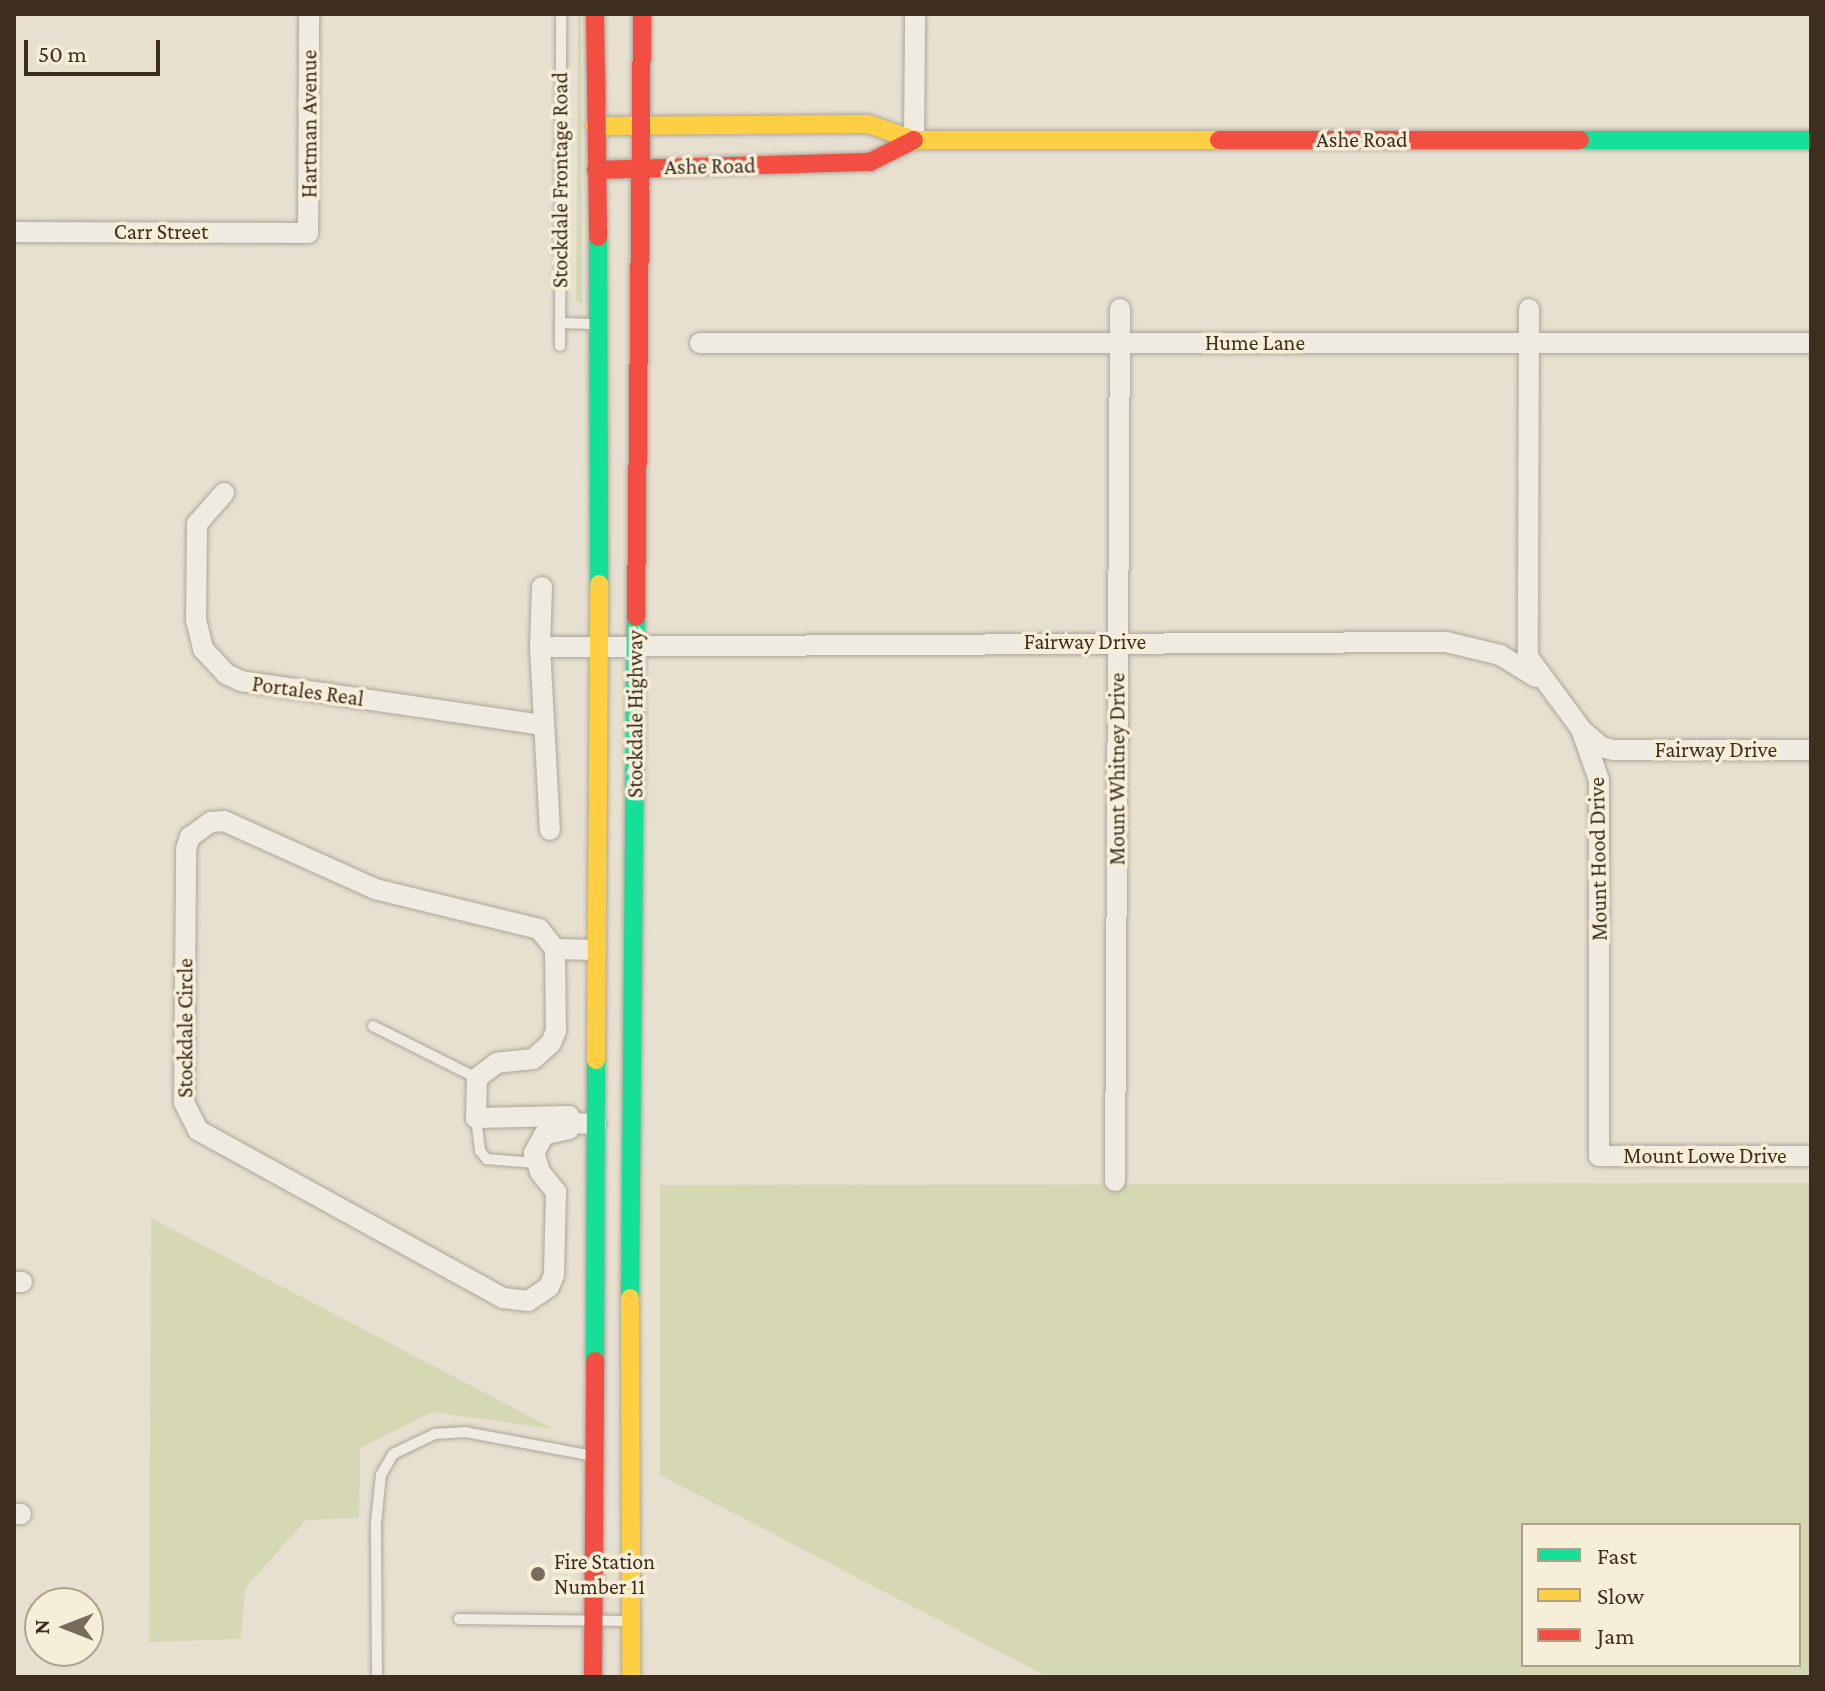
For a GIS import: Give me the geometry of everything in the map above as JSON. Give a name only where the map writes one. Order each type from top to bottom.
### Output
[{"type":"main road","name":"Stockdale Highway","points":[[595,14],[600,324],[617,643],[632,1415],[631,1677]]},
{"type":"main road","name":"Stockdale Highway","points":[[593,1677],[596,950],[617,643],[640,168],[642,14]]},
{"type":"main road","name":"Ashe Road","points":[[595,126],[868,124],[914,140],[1811,140]]},
{"type":"main road","name":"Ashe Road","points":[[596,170],[870,162],[914,140]]},
{"type":"main road","name":"Stockdale Highway","points":[[595,1348],[609,1375],[614,1403],[632,1415]]},
{"type":"street","name":"Hartman Avenue","points":[[308,233],[309,14]]},
{"type":"street","points":[[914,140],[915,14]]},
{"type":"street","name":"Carr Street","points":[[14,232],[308,233]]},
{"type":"street","name":"Mount Whitney Drive","points":[[1115,1181],[1120,309]]},
{"type":"street","name":"Mount Hood Drive","points":[[1529,309],[1528,657],[1542,681],[1581,729],[1592,755],[1601,806],[1599,1156]]},
{"type":"street","name":"Hume Lane","points":[[700,343],[1811,343]]},
{"type":"street","name":"Portales Real","points":[[224,493],[197,524],[196,620],[203,649],[226,674],[241,681],[544,725]]},
{"type":"street","points":[[542,587],[540,647],[550,830]]},
{"type":"street","name":"Fairway Drive","points":[[540,647],[617,643],[1446,642],[1500,655],[1542,681]]},
{"type":"street","name":"Fairway Drive","points":[[1581,729],[1601,747],[1614,750],[1811,750]]},
{"type":"street","name":"Stockdale Circle","points":[[535,1163],[556,1192],[554,1275],[540,1296],[514,1301],[198,1130],[184,1102],[186,849],[199,828],[224,821],[375,889],[539,929],[555,949]]},
{"type":"street","points":[[535,1163],[544,1135],[569,1129],[569,1116],[476,1118],[477,1078],[497,1063],[533,1059],[551,1043],[556,1031],[555,949],[596,950]]},
{"type":"street","points":[[569,1123],[596,1124]]},
{"type":"street","name":"Mount Lowe Drive","points":[[1599,1156],[1811,1156]]},
{"type":"lane","name":"Stockdale Frontage Road","points":[[560,346],[561,14]]},
{"type":"lane","points":[[560,323],[600,324]]},
{"type":"lane","points":[[373,1026],[477,1078]]},
{"type":"lane","points":[[476,1118],[480,1151],[487,1159],[535,1163]]},
{"type":"lane","points":[[377,1677],[376,1523],[381,1475],[393,1454],[435,1434],[465,1432],[594,1456]]},
{"type":"lane","points":[[459,1619],[631,1621]]},
{"type":"green space","points":[[578,14],[581,14],[582,304],[576,301]]},
{"type":"green space","points":[[1811,1183],[1811,1677],[1048,1677],[660,1475],[660,1185]]},
{"type":"green space","points":[[151,1218],[554,1429],[432,1412],[360,1448],[359,1518],[306,1520],[245,1588],[241,1639],[149,1642]]},
{"type":"traffic: fast","points":[[1580,140],[1811,140]]},
{"type":"traffic: fast","points":[[598,237],[599,584]]},
{"type":"traffic: fast","points":[[630,1298],[636,617]]},
{"type":"traffic: fast","points":[[595,1361],[596,1060]]},
{"type":"traffic: slow","points":[[595,126],[868,124],[914,140],[1219,140]]},
{"type":"traffic: slow","points":[[596,1060],[599,584]]},
{"type":"traffic: slow","points":[[630,1298],[631,1677]]},
{"type":"traffic: jam","points":[[595,14],[598,237]]},
{"type":"traffic: jam","points":[[636,617],[642,14]]},
{"type":"traffic: jam","points":[[596,170],[870,162],[914,140]]},
{"type":"traffic: jam","points":[[1219,140],[1580,140]]},
{"type":"traffic: jam","points":[[593,1677],[595,1361]]},
{"type":"place","name":"Fire Station Number 11","points":[[538,1574]]}]
